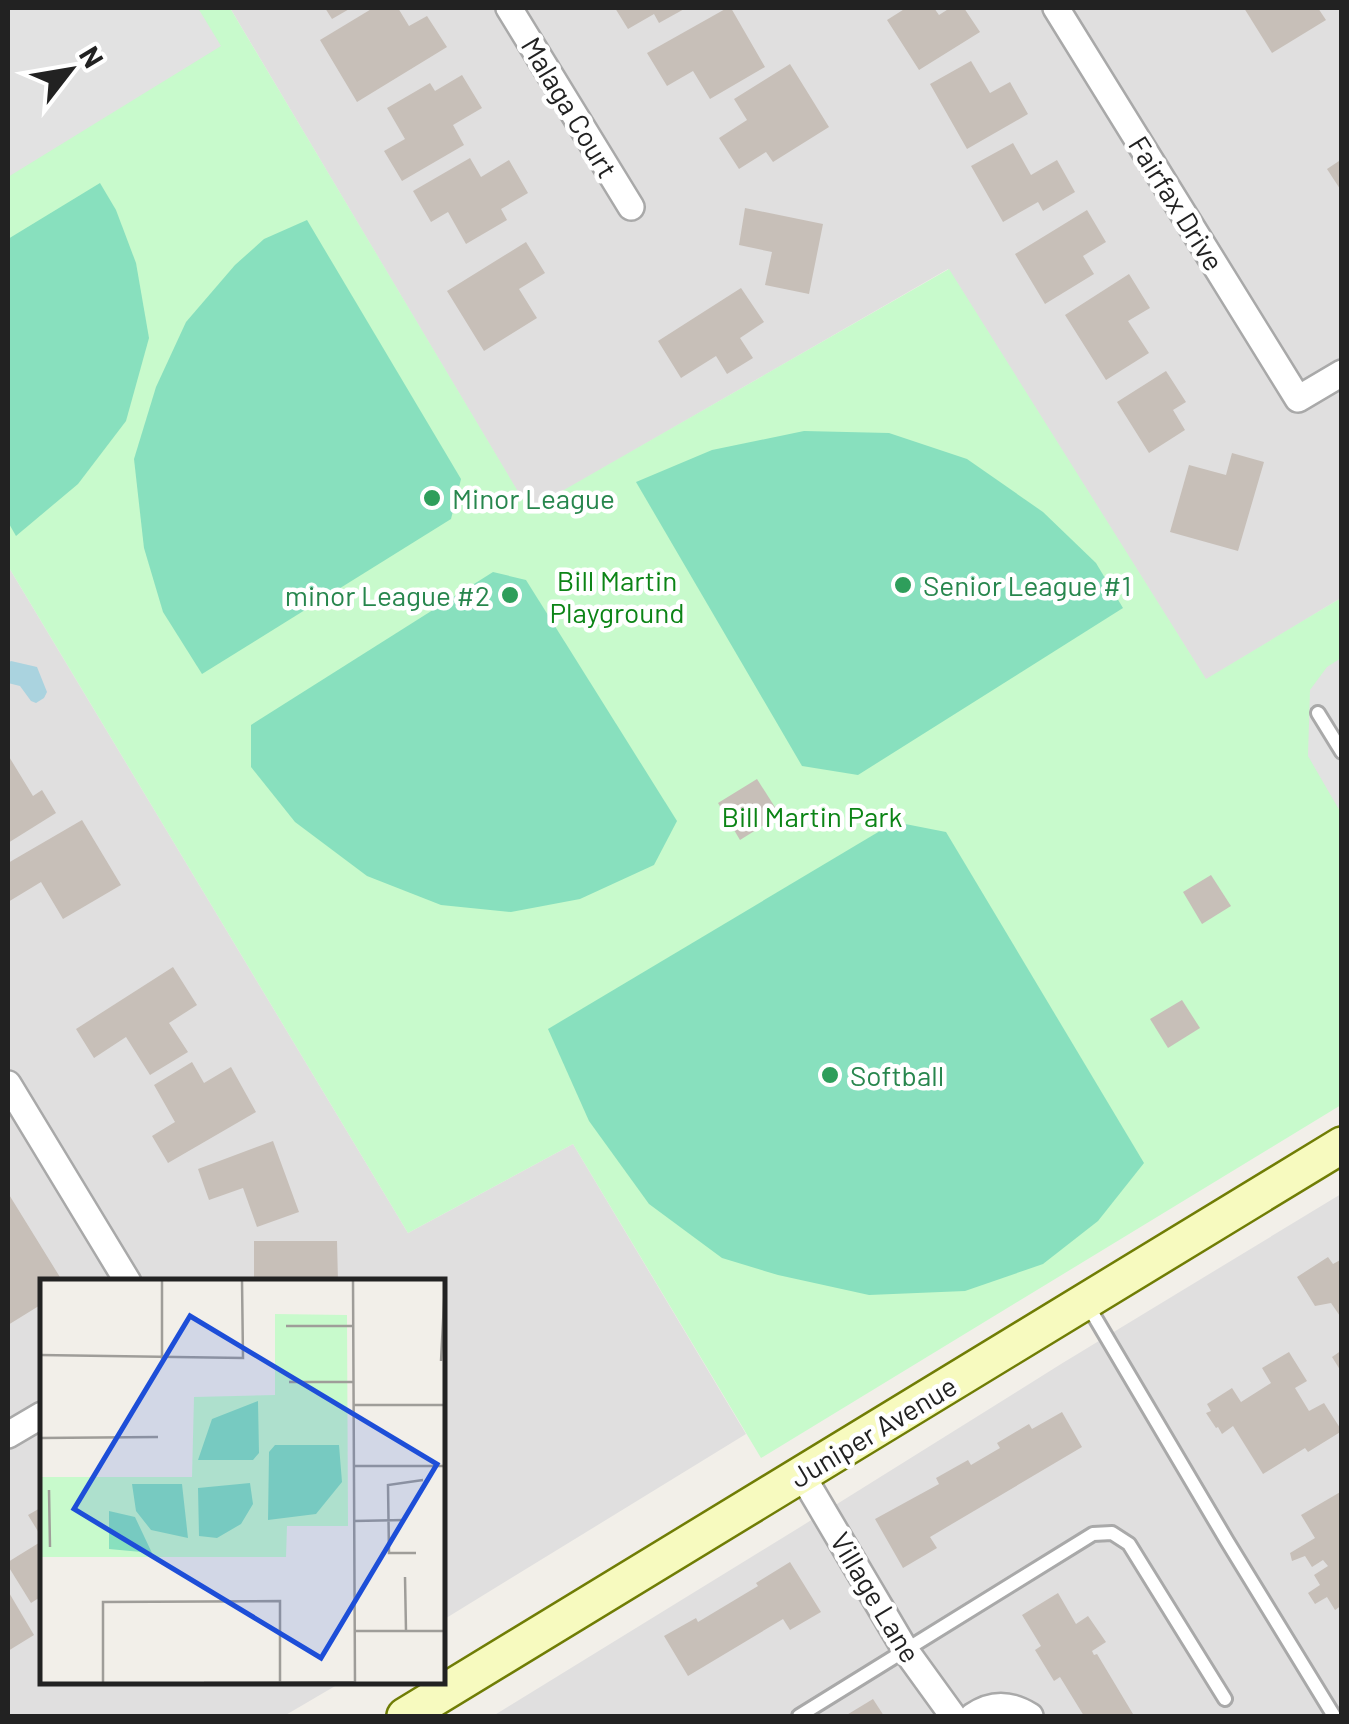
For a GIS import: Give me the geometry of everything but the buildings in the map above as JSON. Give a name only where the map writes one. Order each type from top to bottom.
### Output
[{"type":"street","name":"Malaga Court","points":[[509,8],[630,207]]},
{"type":"street","name":"Fairfax Drive","points":[[1056,8],[1298,399],[1342,372]]},
{"type":"street","points":[[8,1084],[126,1279]]},
{"type":"street","name":"Juniper Avenue","points":[[405,1716],[1342,1145]]},
{"type":"street","points":[[8,1435],[40,1416]]},
{"type":"street","name":"Village Lane","points":[[802,1475],[906,1652],[954,1716]]},
{"type":"street","points":[[973,1716],[994,1706],[1007,1706],[1030,1716]]},
{"type":"lane","points":[[1318,713],[1342,752]]},
{"type":"lane","points":[[1085,1302],[1334,1716]]},
{"type":"lane","points":[[799,1716],[1093,1534],[1112,1532],[1130,1544],[1225,1699]]},
{"type":"shaded area","points":[[8,8],[198,8],[221,46],[8,177]]},
{"type":"shaded area","points":[[230,8],[1341,8],[1341,598],[1206,680],[948,269],[529,511]]},
{"type":"shaded area","points":[[8,566],[408,1233],[573,1144],[746,1434],[445,1619],[445,1279],[40,1279],[40,1684],[339,1684],[284,1716],[8,1716]]},
{"type":"shaded area","points":[[1341,658],[1341,813],[1308,756],[1310,690],[1327,667]]},
{"type":"shaded area","points":[[1341,1194],[1341,1716],[493,1716],[1061,1364]]},
{"type":"green space","name":"Bill Martin Park","points":[[8,8],[230,8],[529,510],[949,269],[1206,679],[1341,598],[1341,1105],[761,1458],[573,1144],[408,1233],[8,566]]},
{"type":"green space","points":[[100,183],[116,210],[136,263],[149,338],[126,421],[78,484],[16,536],[8,522],[8,239]]},
{"type":"green space","points":[[307,220],[461,479],[451,519],[202,674],[163,612],[144,548],[134,459],[156,387],[186,322],[235,265],[264,239]]},
{"type":"green space","name":"Senior League #1","points":[[804,431],[889,433],[967,459],[1043,512],[1096,563],[1123,608],[858,775],[802,766],[636,482],[712,450]]},
{"type":"green space","points":[[493,572],[526,580],[677,821],[654,865],[580,899],[511,912],[441,905],[367,876],[295,822],[251,767],[251,725]]},
{"type":"green space","name":"Softball","points":[[895,822],[946,832],[1144,1163],[1098,1221],[1043,1264],[965,1291],[869,1295],[722,1258],[649,1204],[589,1121],[548,1029]]},
{"type":"water","points":[[11,661],[37,667],[47,692],[44,698],[36,703],[31,701],[20,686],[8,683]]},
{"type":"place","name":"Minor League","points":[[432,498]]},
{"type":"place","name":"Senior League #1","points":[[903,585]]},
{"type":"place","name":"minor League #2","points":[[510,595]]},
{"type":"place","name":"Softball","points":[[830,1075]]},
{"type":"park label","name":"Bill Martin Playground","points":[[617,596]]}]
